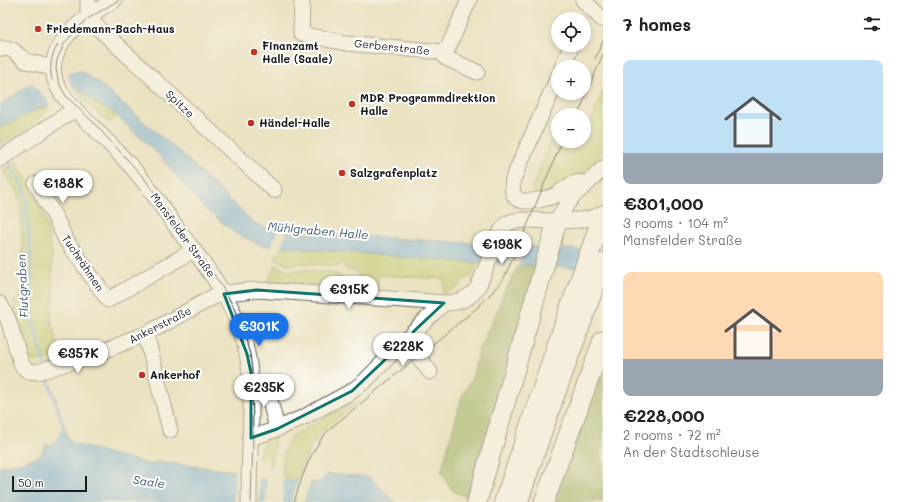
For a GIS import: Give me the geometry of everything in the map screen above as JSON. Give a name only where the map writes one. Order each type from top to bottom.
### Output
[{"type":"main road","points":[[513,495],[580,301],[603,214]]},
{"type":"main road","points":[[477,502],[555,229]]},
{"type":"main road","points":[[580,301],[603,262]]},
{"type":"main road","points":[[544,500],[603,340]]},
{"type":"street","points":[[88,0],[89,16]]},
{"type":"street","points":[[0,48],[11,49],[26,61],[54,72],[54,60],[62,42],[74,28],[89,16],[114,0]]},
{"type":"street","name":"Gerberstraße","points":[[302,0],[301,34],[346,43],[442,52],[446,58],[477,72]]},
{"type":"street","points":[[442,52],[448,48],[468,0]]},
{"type":"street","points":[[586,6],[603,20]]},
{"type":"street","name":"Spitze","points":[[89,16],[96,26],[274,190]]},
{"type":"street","name":"Mansfelder Straße","points":[[54,72],[59,88],[71,105],[142,179],[194,250],[224,294],[238,324],[251,373],[249,502]]},
{"type":"street","points":[[551,93],[513,180],[512,188],[515,196],[520,201],[526,202],[549,198],[575,183],[588,183]]},
{"type":"street","points":[[0,159],[71,105]]},
{"type":"street","points":[[555,229],[567,204],[573,196],[603,168]]},
{"type":"street","name":"Tuchrähmen","points":[[36,184],[66,240],[108,300],[194,250]]},
{"type":"street","name":"Ankerstraße","points":[[0,304],[4,320],[22,366],[28,371],[38,372],[102,351],[146,334],[213,297],[240,291],[257,290],[444,303],[458,302],[474,293],[478,287],[501,232],[508,223],[514,221],[555,229],[580,220],[596,218],[603,214]]},
{"type":"street","points":[[251,438],[277,429],[352,392],[444,303]]},
{"type":"street","points":[[413,332],[418,356],[430,372]]},
{"type":"street","points":[[146,334],[170,430]]},
{"type":"street","points":[[391,354],[418,356]]},
{"type":"street","points":[[251,394],[265,395],[270,400],[277,429]]},
{"type":"highlighted area","points":[[257,290],[444,303],[413,332],[418,356],[391,354],[352,391],[277,429],[251,438],[251,373],[247,354],[224,294]]},
{"type":"green space","points":[[82,91],[97,104],[117,115],[110,123],[97,113],[78,93]]},
{"type":"green space","points":[[603,91],[603,152],[595,162],[576,178],[565,185],[536,197],[532,187],[551,141],[551,148],[591,148],[591,121]]},
{"type":"green space","points":[[49,106],[34,124],[0,146],[0,128],[35,110]]},
{"type":"green space","points":[[17,162],[32,189],[45,218],[52,256],[53,299],[51,319],[61,357],[36,362],[30,359],[13,301],[24,293],[21,212],[18,195],[3,170]]},
{"type":"green space","points":[[281,247],[478,263],[472,276],[468,277],[457,288],[443,294],[444,279],[378,275],[377,290],[352,270],[345,269],[343,263],[337,267],[304,263],[291,265],[275,260]]},
{"type":"green space","points":[[519,264],[538,265],[467,497],[453,491],[441,472],[462,396],[472,378],[479,349],[498,309],[504,292]]},
{"type":"green space","points":[[276,265],[290,271],[303,269],[334,272],[358,288],[267,282]]},
{"type":"green space","points":[[603,367],[603,502],[552,502]]},
{"type":"green space","points":[[360,399],[355,405],[330,424],[320,435],[310,449],[298,480],[287,480],[286,475],[282,475],[283,458],[285,448],[294,434]]},
{"type":"green space","points":[[274,436],[275,448],[269,469],[269,459],[259,458],[259,454],[262,444]]},
{"type":"water","points":[[81,71],[96,81],[184,156],[254,223],[274,231],[603,252],[603,269],[463,262],[261,245],[237,234],[204,208],[159,155],[113,112],[97,104],[79,89],[58,102],[35,110],[0,128],[0,106],[22,89],[30,84],[42,80]]},
{"type":"water","name":"Saale","points":[[64,428],[71,443],[151,465],[159,462],[235,471],[242,479],[295,480],[311,483],[320,482],[327,474],[369,477],[396,502],[0,502],[0,466],[23,462],[41,455],[45,445],[54,444]]},
{"type":"pier","points":[[67,72],[70,83],[77,92],[49,107],[49,102],[31,82],[58,73]]},
{"type":"pier","points":[[278,229],[287,229],[280,249],[271,248]]},
{"type":"pier","points":[[515,243],[528,244],[518,266],[506,266]]},
{"type":"pier","points":[[235,469],[243,477],[259,477],[259,502],[234,502]]},
{"type":"pier","points":[[267,477],[283,477],[283,502],[266,502]]},
{"type":"pier","points":[[299,478],[311,481],[303,502],[291,502]]},
{"type":"waterway","name":"Flutgraben","points":[[0,144],[3,151]]},
{"type":"waterway","name":"Flutgraben","points":[[8,159],[25,191],[31,259],[32,317],[45,365]]},
{"type":"waterway","name":"Flutgraben","points":[[47,375],[64,428]]},
{"type":"tram line","points":[[119,0],[89,18],[64,44],[57,60],[56,68],[58,79],[66,96],[94,123],[144,178],[215,276],[233,306],[250,354],[252,371],[253,437],[251,502]]},
{"type":"tram line","points":[[595,59],[603,41]]},
{"type":"tram line","points":[[52,80],[51,62],[58,44]]},
{"type":"tram line","points":[[581,108],[603,54]]},
{"type":"tram line","points":[[294,502],[309,461],[317,445],[327,432],[477,308],[504,278],[559,148]]},
{"type":"place","name":"Friedemann-Bach-Haus","points":[[38,29]]},
{"type":"place","name":"Finanzamt Halle (Saale)","points":[[254,52]]},
{"type":"place","name":"MDR Programmdirektion Halle","points":[[352,104]]},
{"type":"place","name":"Händel-Halle","points":[[251,123]]},
{"type":"place","name":"Salzgrafenplatz","points":[[342,173]]},
{"type":"place","name":"Ankerhof","points":[[142,375]]},
{"type":"water label","name":"Mühlgraben Halle","points":[[318,231]]}]
